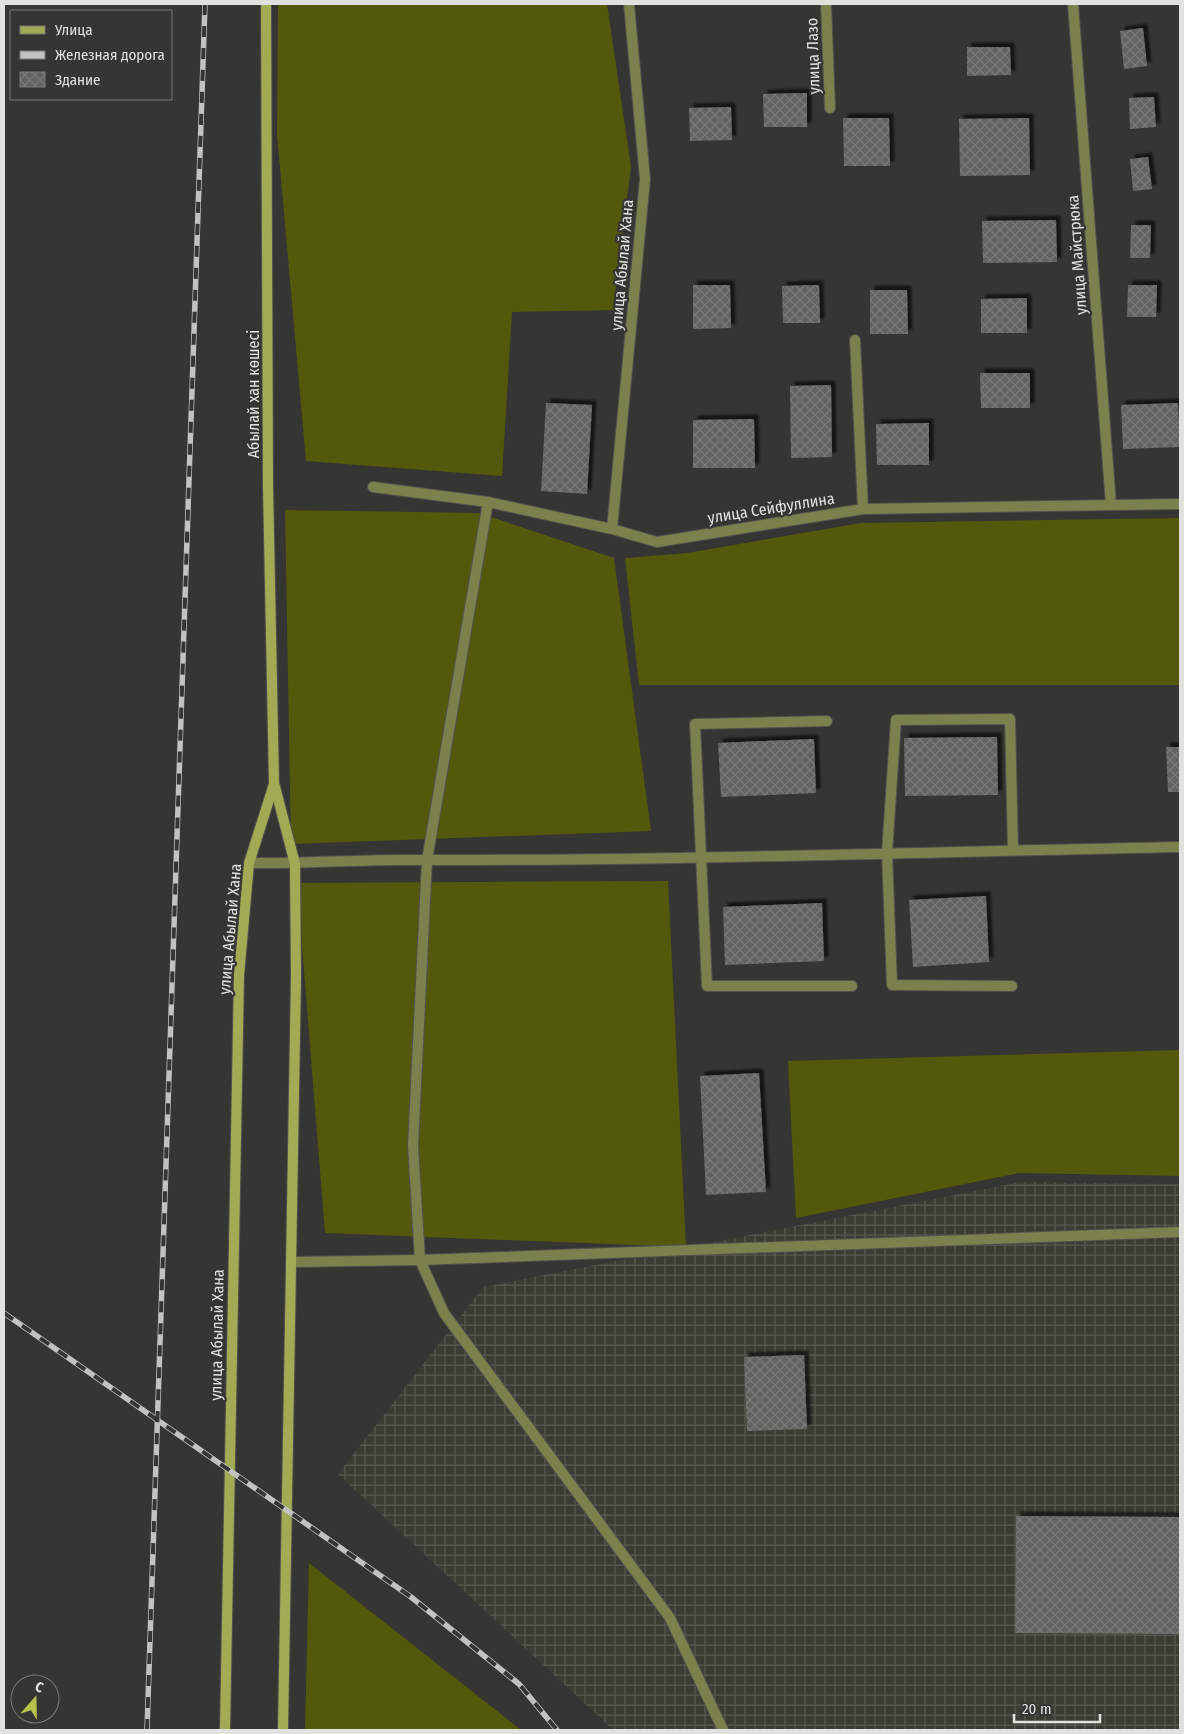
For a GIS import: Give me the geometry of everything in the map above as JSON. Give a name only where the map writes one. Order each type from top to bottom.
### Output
[{"type":"main road","name":"Абылай хан көшесі","points":[[266,4],[268,477],[274,784]]},
{"type":"main road","name":"улица Абылай Хана","points":[[225,1730],[239,974],[249,863],[274,784]]},
{"type":"main road","points":[[274,784],[295,864],[296,976],[283,1730]]},
{"type":"street","name":"улица Абылай Хана","points":[[612,529],[645,179],[629,4]]},
{"type":"street","name":"улица Лазо","points":[[826,4],[830,108]]},
{"type":"street","name":"улица Майстрюка","points":[[1073,4],[1111,505]]},
{"type":"street","points":[[854,340],[863,509]]},
{"type":"street","name":"улица Сейфуллина","points":[[373,487],[488,502],[612,529],[657,542],[863,509],[1180,504]]},
{"type":"street","points":[[488,502],[427,860],[413,1146],[420,1260],[444,1313],[670,1618],[723,1730]]},
{"type":"street","points":[[1012,986],[892,985],[887,853],[896,720],[1010,719],[1013,850]]},
{"type":"street","points":[[827,721],[694,724],[707,986],[852,986]]},
{"type":"street","points":[[249,863],[295,864],[341,861],[702,857],[1180,847]]},
{"type":"street","points":[[291,1262],[420,1260],[1180,1232]]},
{"type":"shaded area","points":[[1021,1182],[1180,1184],[1180,1730],[613,1730],[338,1474],[483,1287]]},
{"type":"green space","points":[[278,4],[607,4],[631,167],[613,310],[512,312],[502,476],[306,461],[277,134]]},
{"type":"green space","points":[[285,510],[479,513],[614,558],[651,831],[291,844]]},
{"type":"green space","points":[[1180,518],[1180,685],[639,685],[625,558],[687,553],[861,523]]},
{"type":"green space","points":[[668,881],[686,1247],[325,1233],[297,883]]},
{"type":"green space","points":[[1180,1050],[1180,1176],[1019,1173],[796,1218],[788,1061]]},
{"type":"green space","points":[[309,1563],[521,1730],[305,1730]]},
{"type":"building","points":[[1143,28],[1147,66],[1124,69],[1120,31]]},
{"type":"building","points":[[967,47],[1010,47],[1011,75],[967,76]]},
{"type":"building","points":[[807,93],[807,127],[764,127],[763,94]]},
{"type":"building","points":[[1154,97],[1156,127],[1130,129],[1129,98]]},
{"type":"building","points":[[731,107],[732,140],[690,141],[689,108]]},
{"type":"building","points":[[843,118],[889,118],[890,166],[844,166]]},
{"type":"building","points":[[1029,118],[1030,175],[960,176],[959,119]]},
{"type":"building","points":[[1148,157],[1152,189],[1133,191],[1130,159]]},
{"type":"building","points":[[1056,220],[1057,262],[983,263],[982,221]]},
{"type":"building","points":[[1131,225],[1151,225],[1150,258],[1130,258]]},
{"type":"building","points":[[693,285],[730,285],[731,328],[693,329]]},
{"type":"building","points":[[819,285],[820,323],[783,323],[782,286]]},
{"type":"building","points":[[1128,285],[1157,285],[1156,317],[1127,317]]},
{"type":"building","points":[[870,290],[907,290],[908,334],[870,334]]},
{"type":"building","points":[[1027,298],[1027,333],[981,333],[981,299]]},
{"type":"building","points":[[980,373],[1030,373],[1030,408],[981,408]]},
{"type":"building","points":[[831,385],[832,457],[791,458],[790,386]]},
{"type":"building","points":[[546,403],[592,405],[587,494],[541,491]]},
{"type":"building","points":[[1178,403],[1180,447],[1123,449],[1121,405]]},
{"type":"building","points":[[754,419],[755,468],[693,468],[693,420]]},
{"type":"building","points":[[929,423],[929,465],[877,465],[876,424]]},
{"type":"building","points":[[997,737],[998,795],[905,796],[904,738]]},
{"type":"building","points":[[814,739],[816,793],[721,797],[718,743]]},
{"type":"building","points":[[1166,747],[1180,747],[1180,792],[1168,792]]},
{"type":"building","points":[[986,896],[989,962],[913,967],[909,900]]},
{"type":"building","points":[[822,903],[824,961],[725,965],[723,907]]},
{"type":"building","points":[[759,1073],[766,1192],[706,1195],[700,1076]]},
{"type":"building","points":[[804,1355],[807,1429],[747,1431],[744,1357]]},
{"type":"building","points":[[1016,1516],[1180,1517],[1180,1634],[1015,1633]]},
{"type":"railway","points":[[147,1730],[205,4]]},
{"type":"railway","points":[[4,1313],[411,1597],[519,1684],[557,1730]]}]
